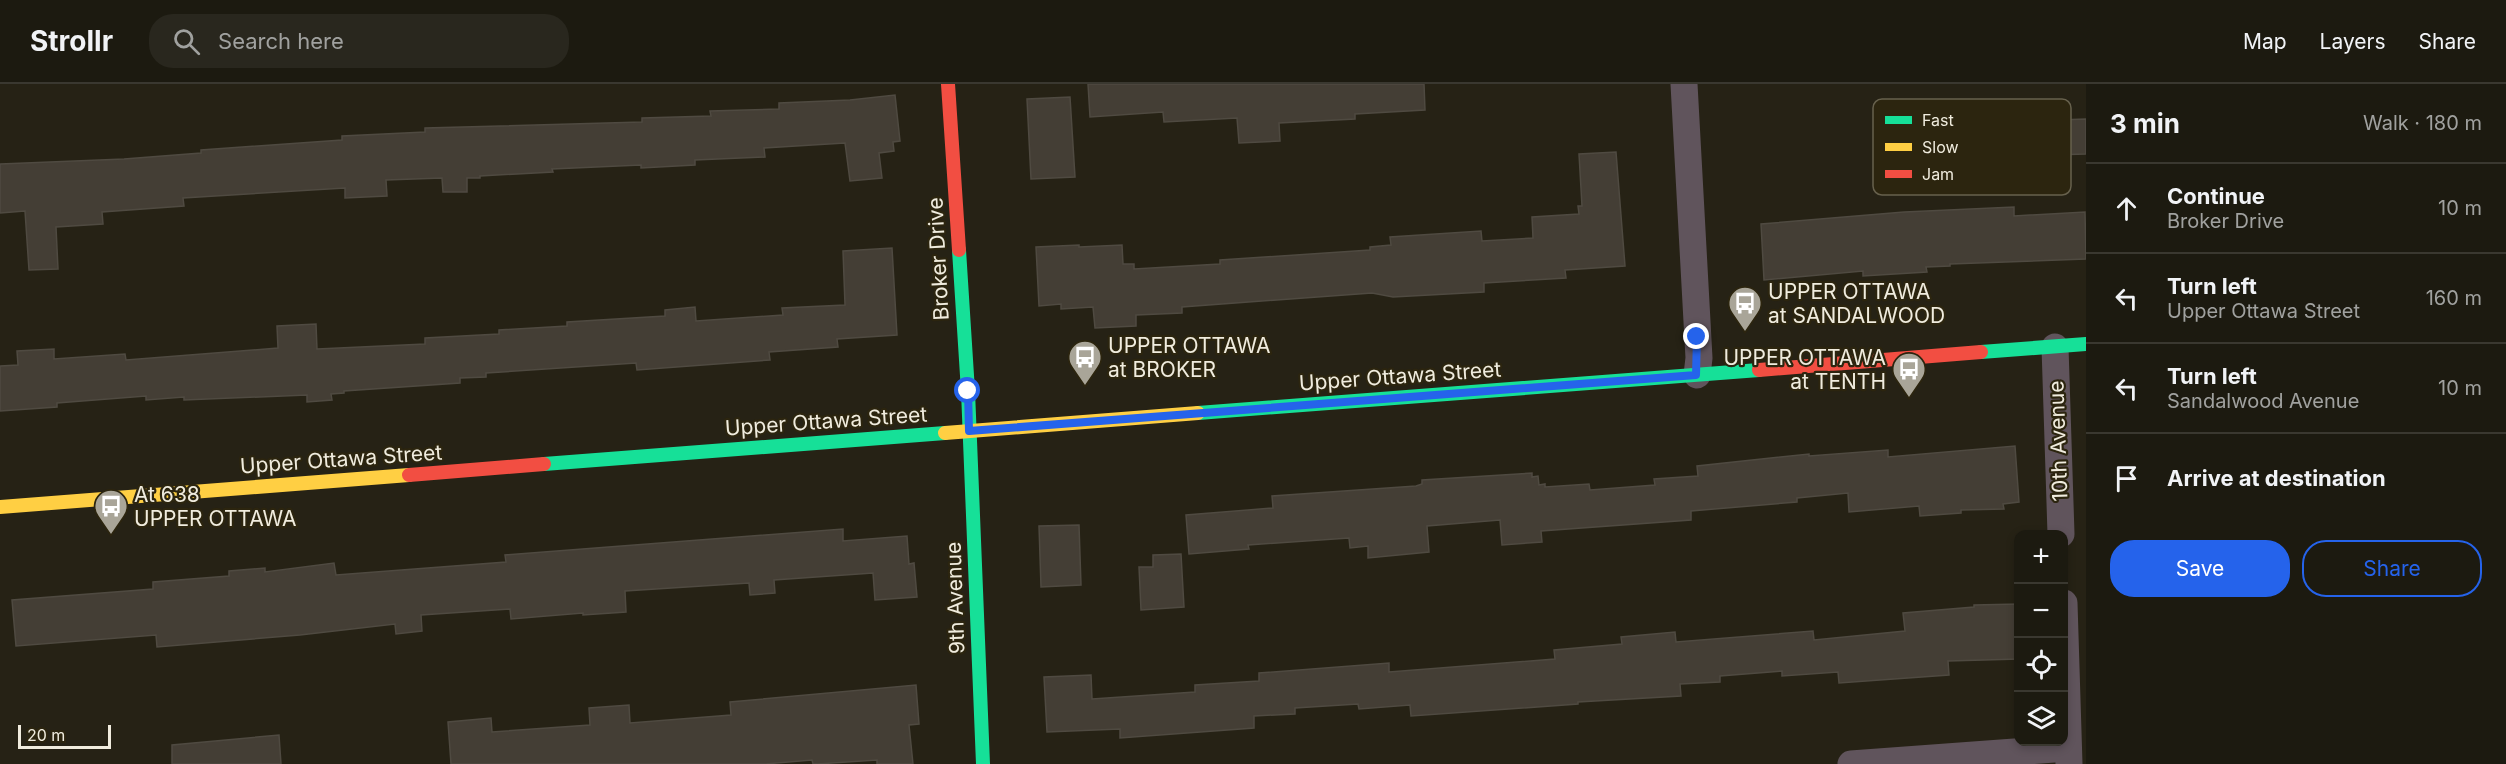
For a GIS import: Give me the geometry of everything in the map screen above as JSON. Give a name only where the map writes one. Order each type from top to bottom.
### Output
[{"type":"main road","name":"Broker Drive","points":[[948,84],[969,431]]},
{"type":"main road","name":"Upper Ottawa Street","points":[[0,507],[2086,344]]},
{"type":"main road","name":"9th Avenue","points":[[969,431],[983,764]]},
{"type":"street","points":[[1684,84],[1698,358],[1696,375]]},
{"type":"street","name":"10th Avenue","points":[[2055,347],[2061,530]]},
{"type":"street","points":[[1851,764],[2069,756],[2065,638]]},
{"type":"building","points":[[1088,84],[1424,84],[1425,110],[1355,114],[1355,119],[1279,123],[1280,141],[1239,143],[1237,118],[1164,122],[1163,112],[1090,117]]},
{"type":"building","points":[[895,95],[900,141],[893,142],[894,151],[879,153],[882,178],[850,181],[845,143],[764,148],[765,157],[695,160],[695,165],[552,169],[553,172],[480,176],[480,178],[467,178],[467,192],[443,192],[442,178],[386,180],[387,196],[345,198],[345,188],[183,198],[184,206],[102,212],[103,224],[56,227],[58,269],[29,270],[25,211],[0,213],[0,164],[201,153],[201,150],[342,140],[342,136],[425,132],[425,128],[642,122],[642,118],[711,116],[710,111],[779,109],[779,103],[850,100]]},
{"type":"building","points":[[1070,97],[1075,177],[1031,179],[1027,99]]},
{"type":"building","points":[[2086,119],[2086,154],[2071,154],[2071,120]]},
{"type":"building","points":[[1616,152],[1625,266],[1565,270],[1566,278],[1484,283],[1484,292],[1393,297],[1372,293],[1182,307],[1182,313],[1136,315],[1136,326],[1095,328],[1093,307],[1061,309],[1061,304],[1039,306],[1036,247],[1122,245],[1123,264],[1134,264],[1134,269],[1220,264],[1220,260],[1370,250],[1370,247],[1391,245],[1390,237],[1481,231],[1482,241],[1533,238],[1532,217],[1579,214],[1578,206],[1582,206],[1579,154]]},
{"type":"building","points":[[2014,207],[2014,216],[2085,212],[2086,259],[1950,264],[1950,266],[1926,267],[1927,272],[1863,276],[1863,271],[1764,280],[1761,224],[1904,212]]},
{"type":"building","points":[[892,248],[897,335],[837,339],[838,347],[769,352],[770,360],[637,370],[636,363],[486,373],[486,377],[460,378],[460,383],[344,391],[344,393],[331,394],[332,400],[307,402],[307,395],[184,400],[184,397],[146,400],[146,396],[57,403],[57,407],[0,411],[0,366],[18,365],[17,351],[54,349],[54,359],[125,354],[126,360],[278,348],[277,326],[316,324],[317,349],[425,344],[425,338],[499,334],[499,330],[567,326],[567,322],[665,316],[665,310],[695,307],[696,321],[783,315],[782,308],[845,305],[843,251]]},
{"type":"building","points":[[2015,446],[2019,502],[2003,504],[2004,509],[1961,510],[1961,513],[1920,516],[1919,506],[1849,512],[1848,493],[1797,498],[1797,502],[1691,511],[1691,520],[1541,531],[1542,542],[1502,545],[1500,520],[1427,526],[1429,552],[1368,558],[1368,546],[1350,548],[1349,538],[1248,545],[1249,549],[1189,554],[1186,515],[1273,508],[1272,496],[1416,486],[1422,484],[1422,480],[1532,473],[1532,477],[1538,476],[1539,485],[1545,484],[1545,487],[1589,484],[1590,490],[1655,485],[1654,479],[1698,476],[1697,466],[1809,454],[1809,456],[1888,450],[1888,457]]},
{"type":"building","points":[[1079,525],[1081,585],[1041,587],[1039,526]]},
{"type":"building","points":[[843,529],[843,541],[907,536],[909,564],[914,563],[917,597],[875,600],[873,573],[774,580],[775,593],[750,595],[749,583],[625,591],[626,612],[511,619],[510,609],[421,615],[422,631],[396,634],[395,624],[300,635],[157,647],[156,635],[16,646],[12,600],[153,589],[153,582],[229,576],[229,571],[265,568],[265,572],[334,563],[336,575],[506,562],[505,555]]},
{"type":"building","points":[[1181,554],[1184,607],[1141,610],[1139,567],[1153,567],[1153,555]]},
{"type":"building","points":[[2014,604],[2014,659],[1948,661],[1949,675],[1839,683],[1838,672],[1782,676],[1782,671],[1720,676],[1720,682],[1680,684],[1681,696],[1578,702],[1578,704],[1411,716],[1410,705],[1359,709],[1358,704],[1295,708],[1295,714],[1254,716],[1254,728],[1120,738],[1120,729],[1047,732],[1044,677],[1091,675],[1092,699],[1195,692],[1195,685],[1259,681],[1259,673],[1389,663],[1389,672],[1555,659],[1554,650],[1622,644],[1621,637],[1675,632],[1676,642],[1813,631],[1814,640],[1905,631],[1903,613],[1974,607],[1974,605]]},
{"type":"building","points":[[916,685],[919,724],[909,725],[913,764],[877,764],[877,760],[813,764],[812,760],[765,764],[451,764],[448,722],[491,718],[492,732],[590,725],[589,708],[629,705],[630,723],[731,715],[730,702]]},
{"type":"building","points":[[279,735],[281,764],[172,764],[172,745]]},
{"type":"traffic: fast","points":[[959,250],[968,391],[983,764]]},
{"type":"traffic: fast","points":[[1981,352],[2086,344]]},
{"type":"traffic: fast","points":[[1198,413],[1759,370]]},
{"type":"traffic: fast","points":[[544,464],[945,433]]},
{"type":"traffic: slow","points":[[945,433],[1198,413]]},
{"type":"traffic: slow","points":[[0,507],[409,475]]},
{"type":"traffic: jam","points":[[948,84],[959,250]]},
{"type":"traffic: jam","points":[[1759,370],[1981,352]]},
{"type":"traffic: jam","points":[[409,475],[544,464]]},
{"type":"place","name":"UPPER OTTAWA at SANDALWOOD","points":[[1745,332]]},
{"type":"place","name":"UPPER OTTAWA at BROKER","points":[[1085,386]]},
{"type":"place","name":"UPPER OTTAWA at TENTH","points":[[1909,398]]},
{"type":"place","name":"At 638 UPPER OTTAWA","points":[[111,535]]},
{"type":"route","points":[[968,391],[969,431],[1696,375],[1697,337]]}]
